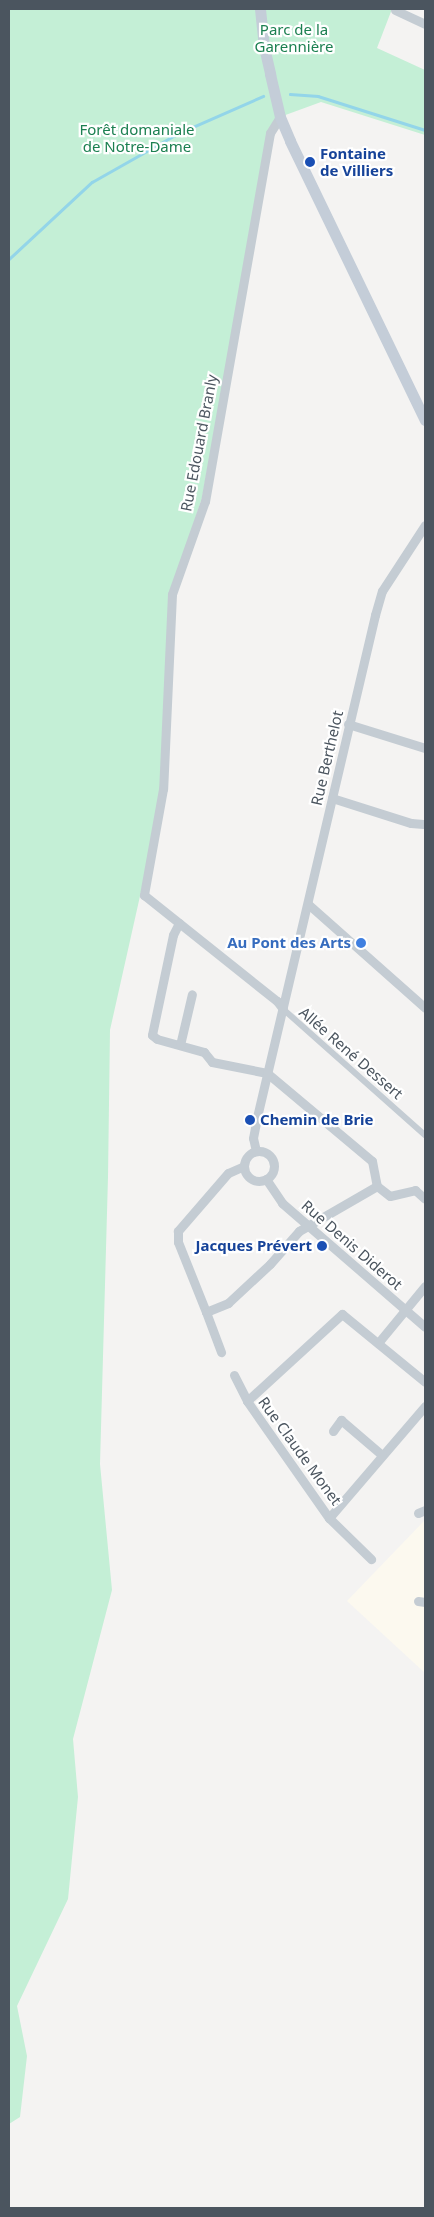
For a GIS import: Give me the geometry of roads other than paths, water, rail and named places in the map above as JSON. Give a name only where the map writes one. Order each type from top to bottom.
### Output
[{"type":"main road","points":[[260,9],[264,47],[280,117],[425,420]]},
{"type":"street","points":[[395,10],[425,24]]},
{"type":"street","name":"Rue Edouard Branly","points":[[179,923],[144,895],[163,789],[172,594],[205,501],[270,133],[280,117]]},
{"type":"street","name":"Rue Berthelot","points":[[283,1009],[348,724],[382,591],[425,525]]},
{"type":"street","points":[[348,724],[425,748]]},
{"type":"street","points":[[332,798],[411,823],[423,824]]},
{"type":"street","points":[[308,904],[425,1008]]},
{"type":"street","points":[[256,1151],[252,1138],[267,1073],[283,1009],[277,1001],[179,923],[173,935],[152,1034],[156,1040],[204,1052],[212,1062],[267,1073],[372,1161],[377,1186],[390,1196],[415,1190],[425,1200]]},
{"type":"street","points":[[180,1045],[192,994]]},
{"type":"street","name":"Allée René Dessert","points":[[283,1009],[425,1134]]},
{"type":"street","points":[[221,1352],[178,1242],[178,1230],[228,1173],[244,1166],[248,1156],[256,1151],[265,1152],[272,1158],[274,1167],[266,1178],[262,1180],[252,1178],[244,1166]]},
{"type":"street","name":"Rue Denis Diderot","points":[[266,1178],[282,1203],[425,1327]]},
{"type":"street","points":[[206,1312],[228,1303],[270,1264],[299,1231],[377,1186]]},
{"type":"street","points":[[378,1343],[425,1286]]},
{"type":"street","name":"Rue Claude Monet","points":[[425,1382],[342,1314],[247,1401],[329,1518],[425,1406]]},
{"type":"street","points":[[234,1375],[247,1401]]},
{"type":"street","points":[[333,1431],[341,1420],[382,1455]]},
{"type":"street","points":[[329,1518],[371,1559]]},
{"type":"waterway","points":[[290,94],[318,96],[425,130]]},
{"type":"waterway","points":[[9,259],[92,182],[177,134],[263,96]]},
{"type":"place","name":"Fontaine de Villiers","points":[[310,162]]},
{"type":"place","name":"Au Pont des Arts","points":[[361,943]]},
{"type":"place","name":"Chemin de Brie","points":[[250,1120]]},
{"type":"place","name":"Jacques Prévert","points":[[322,1246]]},
{"type":"park label","name":"Parc de la Garennière","points":[[294,38]]},
{"type":"park label","name":"Forêt domaniale de Notre-Dame","points":[[137,138]]}]
